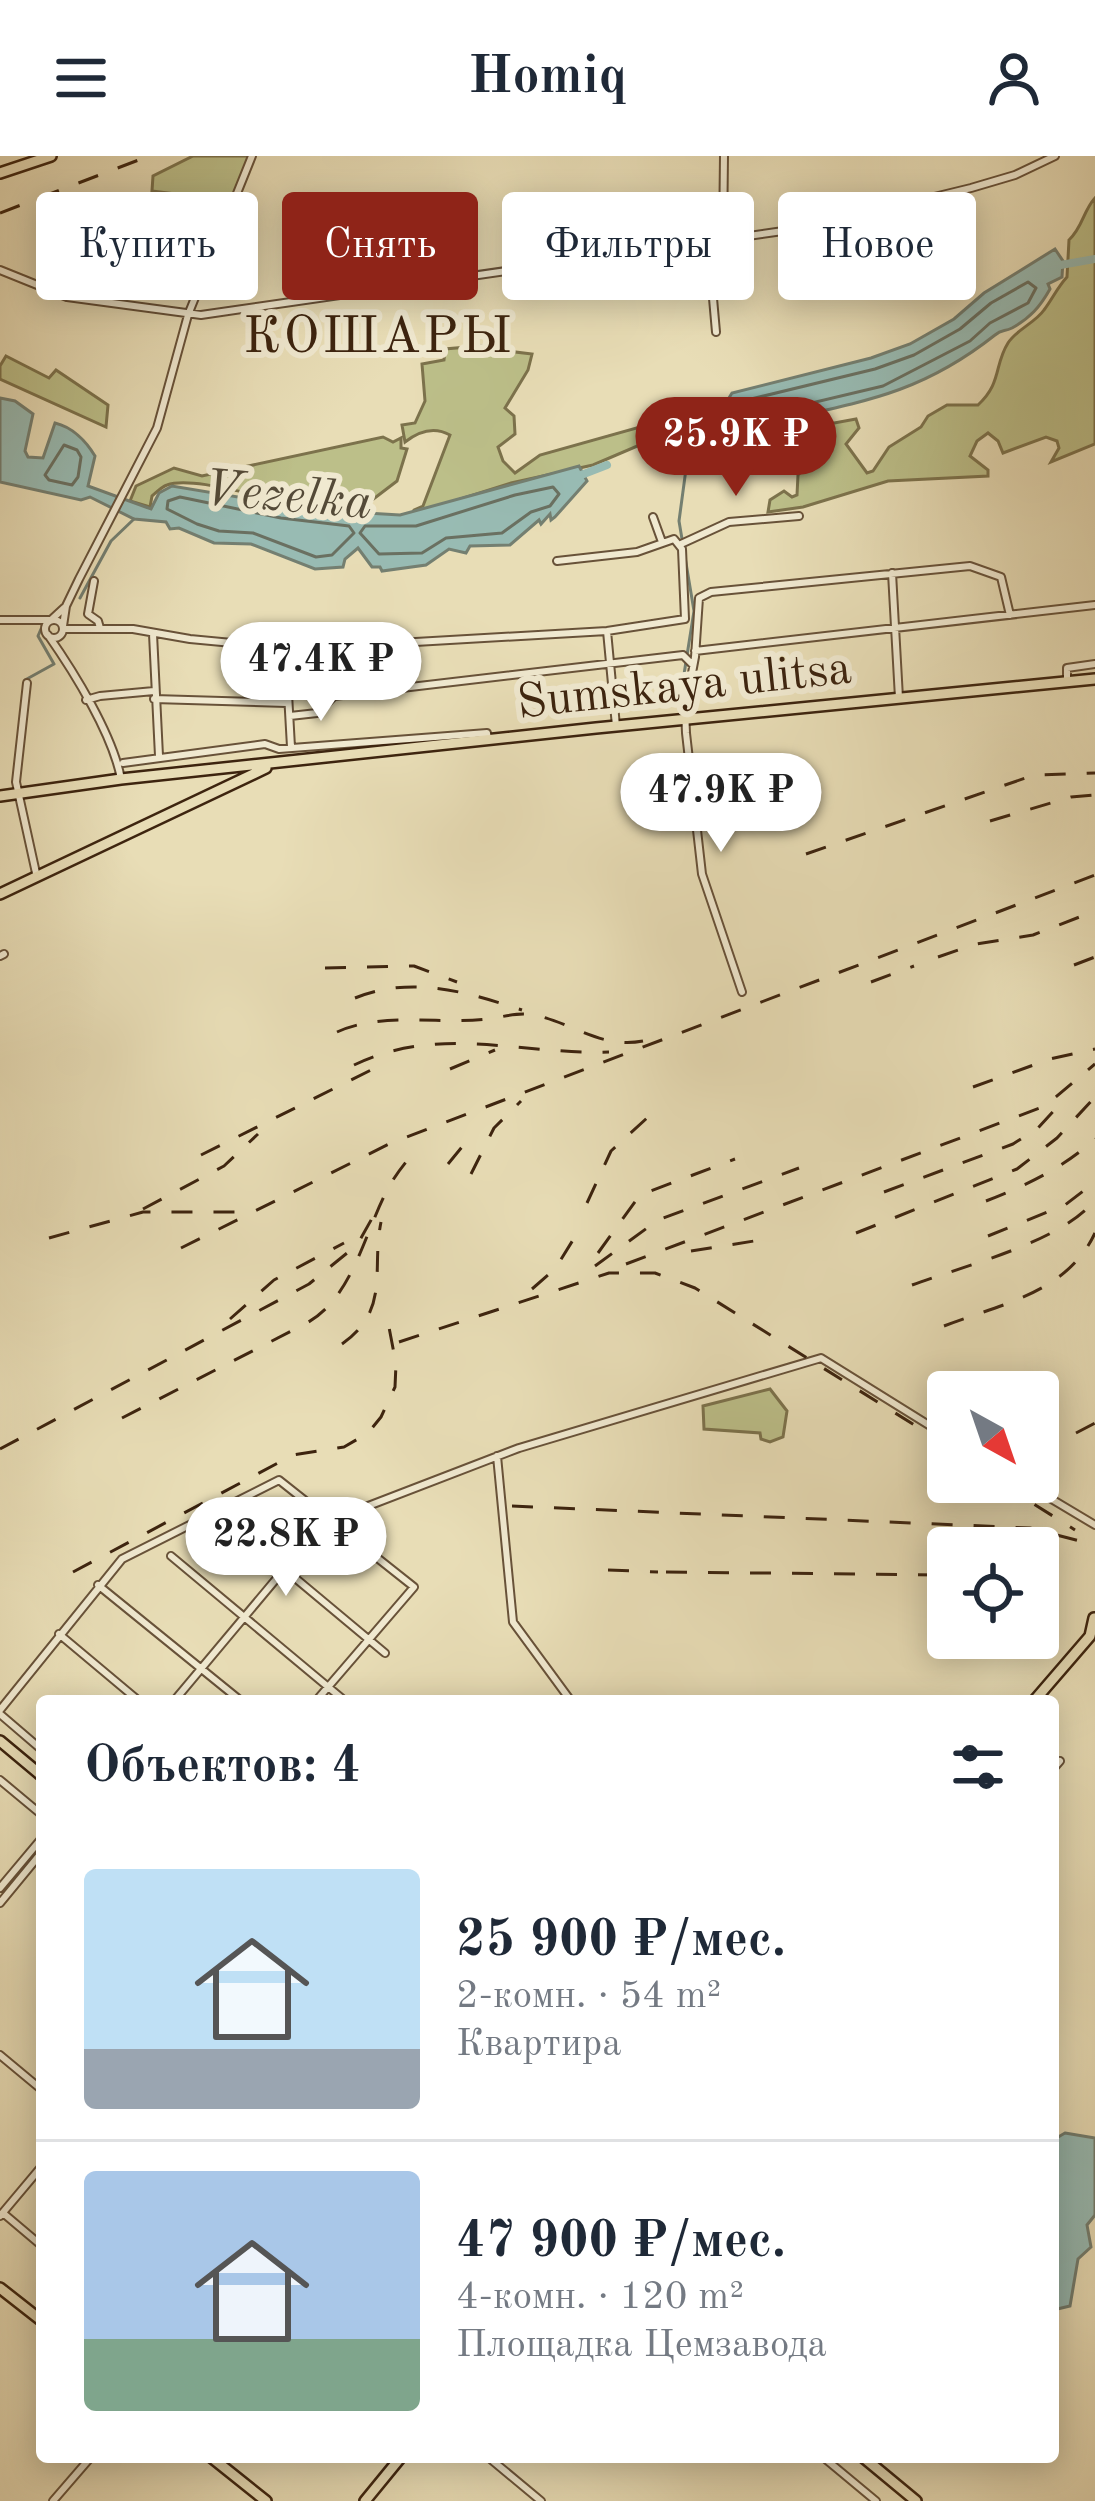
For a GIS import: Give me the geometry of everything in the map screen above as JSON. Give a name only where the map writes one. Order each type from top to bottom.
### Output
[{"type":"main road","points":[[0,173],[51,156]]},
{"type":"main road","name":"Sumskaya ulitsa","points":[[281,763],[374,747],[488,740],[1095,679]]},
{"type":"main road","points":[[0,796],[281,763]]},
{"type":"main road","points":[[0,894],[223,786],[281,763]]},
{"type":"main road","points":[[222,768],[231,777],[223,786]]},
{"type":"main road","points":[[1039,1695],[1093,1635],[1095,1609]]},
{"type":"main road","points":[[0,1741],[36,1771]]},
{"type":"main road","points":[[0,2288],[36,2316]]},
{"type":"main road","points":[[218,2463],[266,2501]]},
{"type":"main road","points":[[365,2501],[396,2463]]},
{"type":"main road","points":[[870,2463],[916,2501]]},
{"type":"street","points":[[724,156],[724,192]]},
{"type":"street","points":[[754,235],[880,212],[1015,175],[1054,156]]},
{"type":"street","points":[[62,656],[66,606],[158,428],[188,315],[251,158]]},
{"type":"street","points":[[0,270],[67,297],[188,315],[502,271]]},
{"type":"street","points":[[713,300],[716,332]]},
{"type":"street","points":[[557,561],[638,553],[744,519],[799,516]]},
{"type":"street","points":[[653,517],[662,543]]},
{"type":"street","points":[[684,542],[685,620]]},
{"type":"street","points":[[742,992],[702,874],[685,719],[699,598],[711,592],[984,568],[1001,578],[1010,615]]},
{"type":"street","points":[[892,573],[898,698]]},
{"type":"street","points":[[94,581],[88,614],[100,628]]},
{"type":"street","points":[[695,651],[1095,605]]},
{"type":"street","points":[[46,633],[51,620],[66,606]]},
{"type":"street","points":[[0,620],[51,620],[63,630],[100,628],[295,649],[607,631],[685,620],[696,626]]},
{"type":"street","points":[[20,620],[56,638],[63,630]]},
{"type":"street","points":[[607,631],[616,726]]},
{"type":"street","points":[[46,633],[86,700],[121,779]]},
{"type":"street","points":[[153,634],[159,756]]},
{"type":"street","points":[[276,648],[286,658],[290,747]]},
{"type":"street","points":[[286,658],[295,649]]},
{"type":"street","points":[[290,716],[317,713],[334,695],[683,655],[693,665]]},
{"type":"street","points":[[1067,682],[1067,668],[1095,664]]},
{"type":"street","points":[[27,683],[22,697],[18,791],[37,873]]},
{"type":"street","points":[[86,700],[100,695],[154,695],[287,703]]},
{"type":"street","points":[[124,763],[265,744],[374,747]]},
{"type":"street","points":[[179,1695],[318,1529],[497,1456],[821,1358],[927,1424]]},
{"type":"street","points":[[497,1456],[513,1622],[567,1695]]},
{"type":"street","points":[[36,1745],[0,1712],[122,1559],[279,1480],[414,1588],[321,1695]]},
{"type":"street","points":[[1058,1503],[1095,1525]]},
{"type":"street","points":[[216,1512],[385,1652]]},
{"type":"street","points":[[171,1556],[338,1695]]},
{"type":"street","points":[[98,1586],[234,1695]]},
{"type":"street","points":[[59,1634],[132,1695]]},
{"type":"street","points":[[0,1780],[36,1809]]},
{"type":"street","points":[[0,1888],[36,1845]]},
{"type":"street","points":[[0,1903],[36,1859]]},
{"type":"street","points":[[0,2055],[36,2085]]},
{"type":"street","points":[[36,2173],[1,2215],[36,2241]]},
{"type":"street","points":[[53,2501],[86,2463]]},
{"type":"street","points":[[495,2463],[541,2501]]},
{"type":"street","points":[[830,2463],[876,2501]]},
{"type":"street","points":[[242,2501],[251,2489]]},
{"type":"green space","points":[[193,156],[250,156],[235,192],[152,191],[153,176]]},
{"type":"green space","points":[[1095,198],[1095,444],[1051,462],[1059,448],[1057,441],[1046,437],[1003,453],[988,433],[977,441],[970,456],[988,470],[988,476],[888,481],[803,507],[768,512],[770,500],[784,491],[797,495],[798,475],[803,470],[797,459],[810,440],[796,437],[801,429],[856,419],[859,428],[846,444],[867,473],[889,447],[921,427],[928,416],[947,405],[978,405],[991,389],[1008,343],[1040,315],[1067,277],[1069,240]]},
{"type":"green space","points":[[491,345],[532,354],[505,408],[514,416],[515,434],[498,447],[515,473],[540,455],[697,411],[696,421],[593,465],[511,483],[413,514],[423,506],[450,435],[427,431],[405,442],[402,425],[415,423],[425,401],[422,364],[444,360],[445,349]]},
{"type":"green space","points":[[6,356],[49,378],[56,370],[108,405],[106,427],[0,379]]},
{"type":"green space","points":[[383,437],[393,442],[401,438],[401,448],[407,449],[397,481],[359,510],[313,507],[183,483],[161,488],[152,496],[150,507],[130,501],[136,486],[174,468],[202,476]]},
{"type":"green space","points":[[770,1389],[787,1411],[783,1437],[770,1442],[761,1439],[760,1433],[704,1429],[703,1406]]},
{"type":"water","points":[[1055,249],[1063,261],[1062,277],[1048,284],[1050,289],[1034,312],[918,382],[747,431],[735,433],[723,423],[719,414],[732,393],[910,344],[954,319],[984,293]]},
{"type":"water","points":[[0,398],[15,401],[33,414],[25,451],[28,457],[43,458],[55,423],[61,425],[78,435],[95,456],[88,486],[151,509],[159,493],[172,486],[316,510],[400,515],[579,466],[587,481],[555,517],[551,520],[550,514],[541,524],[539,520],[510,545],[470,546],[466,553],[449,549],[426,565],[382,571],[372,567],[358,548],[343,567],[315,569],[251,544],[214,543],[179,528],[170,529],[166,522],[134,519],[90,497],[81,500],[0,482]]},
{"type":"water","points":[[1065,2133],[1095,2138],[1095,2215],[1087,2225],[1091,2247],[1078,2259],[1070,2306],[1059,2309],[1059,2136]]},
{"type":"waterway","name":"Vezelka","points":[[1055,266],[1095,259]]},
{"type":"waterway","name":"Vezelka","points":[[660,444],[730,416]]},
{"type":"waterway","points":[[679,706],[694,611],[679,521],[691,432]]},
{"type":"waterway","name":"Vezelka","points":[[576,477],[607,465]]},
{"type":"waterway","points":[[80,598],[111,541],[134,519]]},
{"type":"waterway","points":[[25,680],[54,664],[38,636],[41,629]]},
{"type":"railway","points":[[0,213],[149,156]]},
{"type":"railway","points":[[806,854],[1034,775],[1095,773]]},
{"type":"railway","points":[[990,821],[1071,797],[1095,795]]},
{"type":"railway","points":[[181,1248],[391,1143],[1095,875]]},
{"type":"railway","points":[[938,957],[976,944],[1033,935],[1095,911]]},
{"type":"railway","points":[[1074,965],[1095,957]]},
{"type":"railway","points":[[325,968],[414,966],[457,982]]},
{"type":"railway","points":[[871,982],[914,966]]},
{"type":"railway","points":[[355,998],[419,987],[460,992],[522,1010]]},
{"type":"railway","points":[[337,1032],[373,1022],[528,1014],[600,1038],[643,1041]]},
{"type":"railway","points":[[354,1065],[417,1046],[449,1044],[609,1052]]},
{"type":"railway","points":[[973,1087],[1050,1059],[1095,1049]]},
{"type":"railway","points":[[450,1069],[495,1050]]},
{"type":"railway","points":[[626,1264],[1045,1106],[1095,1064]]},
{"type":"railway","points":[[201,1155],[377,1067]]},
{"type":"railway","points":[[856,1233],[1017,1169],[1057,1138],[1095,1097]]},
{"type":"railway","points":[[471,1174],[494,1128],[521,1101]]},
{"type":"railway","points":[[884,1192],[1013,1144],[1038,1128],[1061,1103]]},
{"type":"railway","points":[[587,1203],[611,1151],[647,1118]]},
{"type":"railway","points":[[143,1209],[224,1166],[258,1134]]},
{"type":"railway","points":[[448,1164],[471,1136]]},
{"type":"railway","points":[[986,1201],[1044,1175],[1095,1139]]},
{"type":"railway","points":[[122,1418],[322,1312],[347,1281],[390,1185],[419,1147]]},
{"type":"railway","points":[[598,1253],[640,1195],[735,1159]]},
{"type":"railway","points":[[595,1266],[658,1220],[799,1168]]},
{"type":"railway","points":[[988,1236],[1065,1205],[1095,1182]]},
{"type":"railway","points":[[912,1285],[1036,1240],[1080,1215],[1095,1200]]},
{"type":"railway","points":[[0,1449],[309,1284],[357,1245],[379,1206]]},
{"type":"railway","points":[[49,1238],[143,1212],[239,1212]]},
{"type":"railway","points":[[342,1344],[357,1331],[373,1303],[381,1222]]},
{"type":"railway","points":[[532,1289],[555,1269],[581,1227]]},
{"type":"railway","points":[[944,1326],[1050,1283],[1068,1270],[1095,1233]]},
{"type":"railway","points":[[691,1251],[773,1238]]},
{"type":"railway","points":[[230,1319],[274,1280],[344,1243]]},
{"type":"railway","points":[[399,1342],[609,1273],[655,1273],[695,1288],[927,1433]]},
{"type":"railway","points":[[73,1572],[293,1455],[344,1447],[368,1433],[395,1387],[388,1322]]},
{"type":"railway","points":[[1076,1433],[1095,1423]]},
{"type":"railway","points":[[1032,1503],[1075,1530]]},
{"type":"railway","points":[[512,1506],[1030,1528],[1095,1545]]},
{"type":"railway","points":[[608,1570],[658,1572]]},
{"type":"railway","points":[[666,1572],[927,1575]]},
{"type":"district","name":"КОШАРЫ","points":[[379,334]]}]
